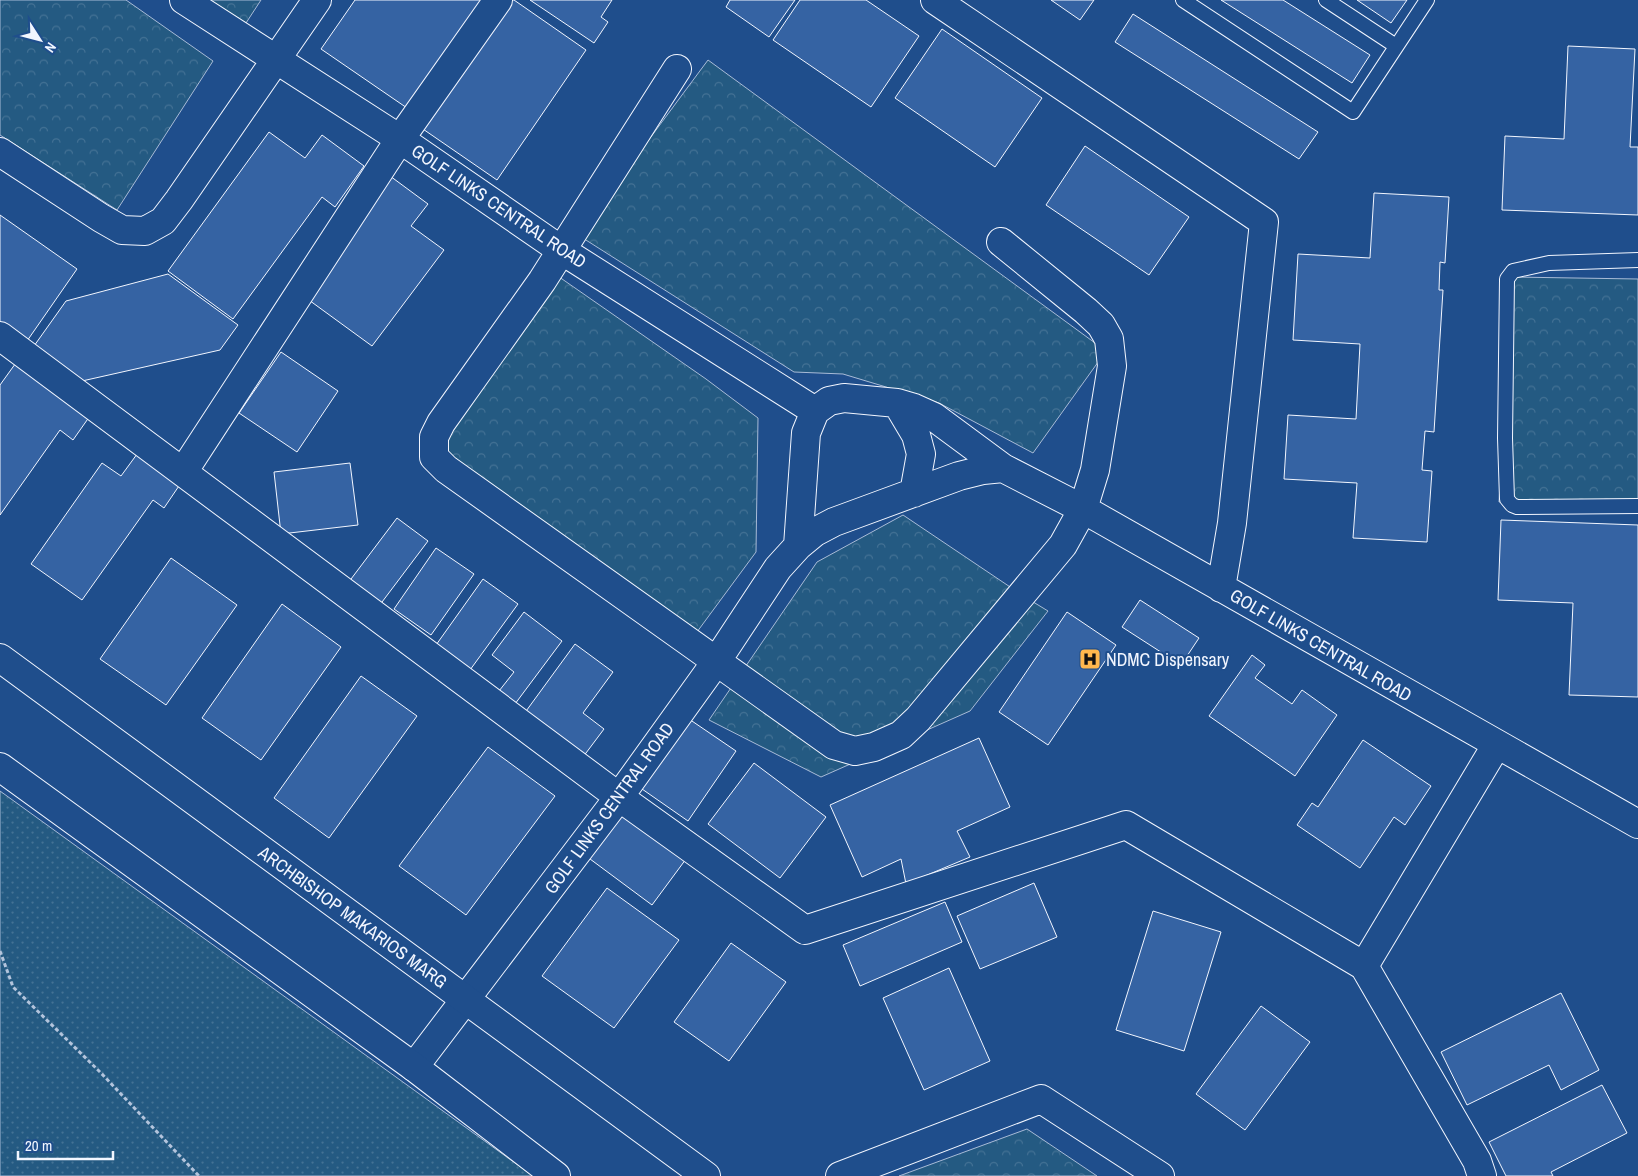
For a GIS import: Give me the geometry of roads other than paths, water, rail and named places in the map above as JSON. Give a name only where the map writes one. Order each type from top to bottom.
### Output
[{"type":"street","name":"GOLF LINKS CENTRAL ROAD","points":[[184,0],[400,139],[561,250],[815,411],[828,401],[844,398],[897,403],[914,408],[934,418],[1003,468],[1083,509],[1638,824]]},
{"type":"street","points":[[0,152],[122,230],[145,231],[163,221],[179,200],[317,0]]},
{"type":"street","points":[[183,472],[400,139],[498,0]]},
{"type":"street","points":[[935,0],[1264,222],[1232,523],[1221,588]]},
{"type":"street","points":[[677,69],[542,281],[441,424],[434,437],[434,457],[446,469],[834,745],[855,751],[874,747],[901,735],[918,719],[1063,545],[1083,509],[1095,470],[1112,366],[1109,339],[1101,325],[1086,311],[1001,242]]},
{"type":"street","points":[[0,336],[619,797],[805,930],[1126,826],[1364,966],[1477,1161],[1482,1176]]},
{"type":"street","points":[[897,403],[916,435],[921,454],[914,493]]},
{"type":"street","points":[[798,546],[806,433],[815,411]]},
{"type":"street","name":"GOLF LINKS CENTRAL ROAD","points":[[414,1068],[619,797],[716,662],[778,568],[798,546],[815,532],[834,522],[959,476],[983,470],[1003,468]]},
{"type":"street","name":"ARCHBISHOP MAKARIOS MARG","points":[[0,658],[706,1176]]},
{"type":"street","points":[[1364,966],[1497,744]]},
{"type":"street","points":[[0,768],[414,1068],[556,1176]]},
{"type":"street","points":[[840,1176],[1041,1098],[1160,1176]]},
{"type":"lane","points":[[1183,0],[1353,112],[1427,0]]},
{"type":"lane","points":[[1326,0],[1396,46]]},
{"type":"lane","points":[[1638,260],[1549,263],[1512,271],[1507,279],[1505,438],[1507,499],[1517,508],[1638,506]]},
{"type":"place","name":"NDMC Dispensary","points":[[1090,659]]}]
